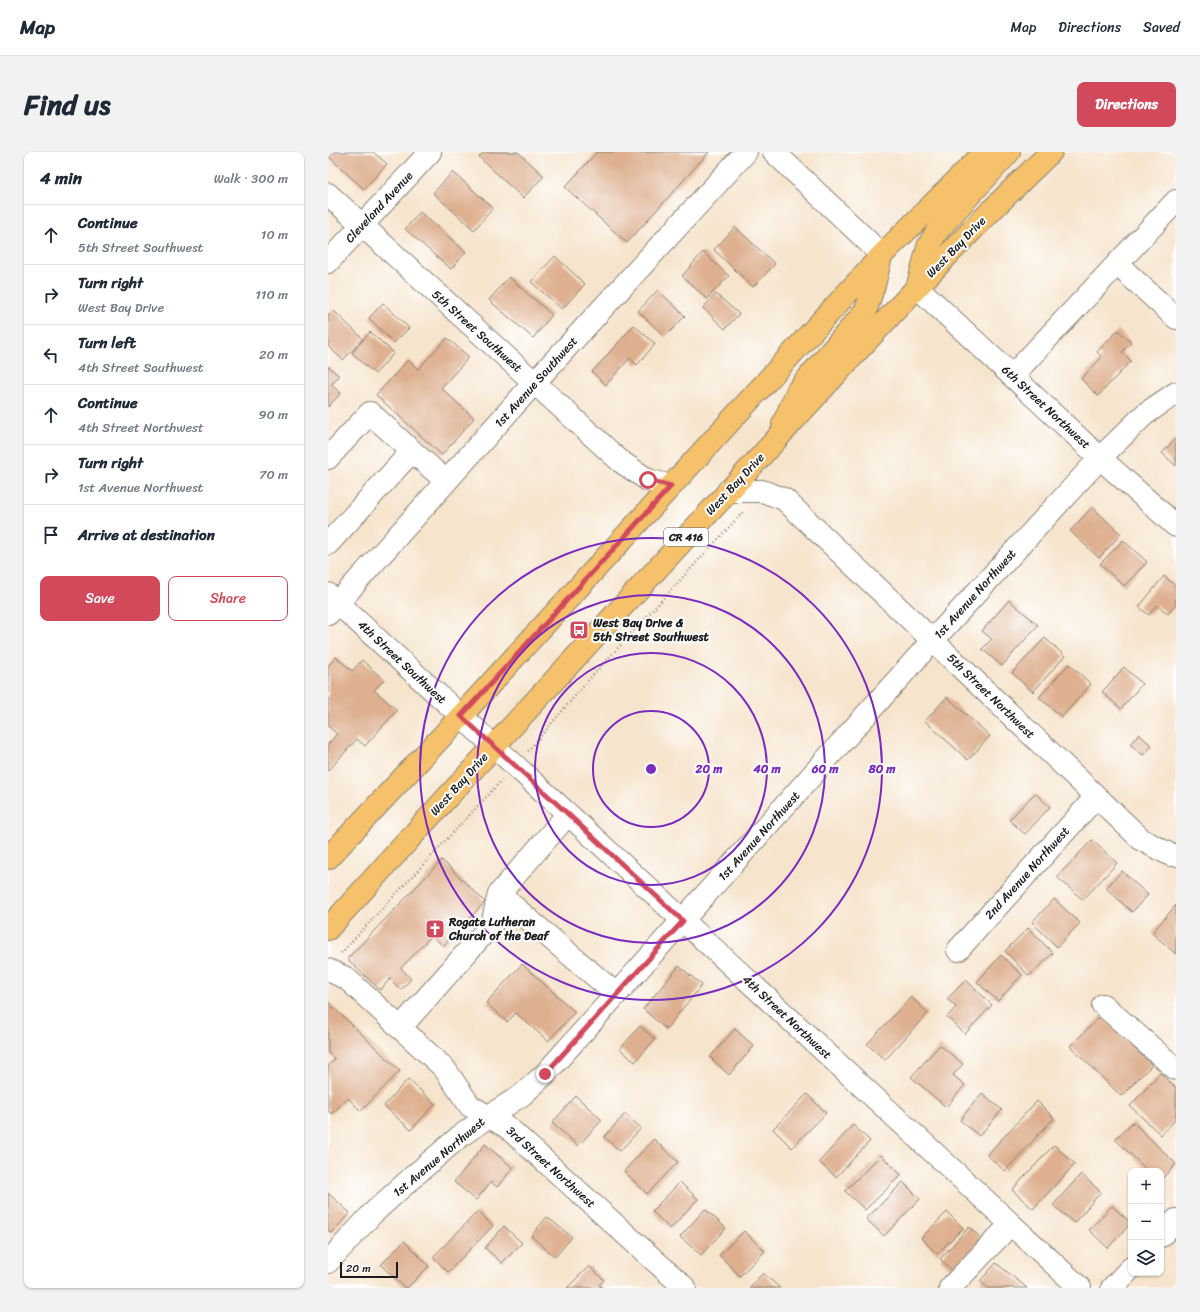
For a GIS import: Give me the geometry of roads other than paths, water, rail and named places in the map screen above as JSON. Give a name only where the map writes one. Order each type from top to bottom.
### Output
[{"type":"main road","points":[[328,858],[461,716],[882,255],[985,152]]},
{"type":"main road","points":[[917,287],[928,247],[937,231],[1009,152]]},
{"type":"main road","name":"West Bay Drive","points":[[328,929],[493,746],[917,287],[995,206],[1051,152]]},
{"type":"main road","points":[[776,440],[798,390],[866,310],[882,255]]},
{"type":"street","name":"Cleveland Avenue","points":[[328,262],[430,152]]},
{"type":"street","name":"1st Avenue Southwest","points":[[331,603],[446,482],[534,383],[746,152]]},
{"type":"street","points":[[774,152],[882,255]]},
{"type":"street","name":"5th Street Southwest","points":[[328,194],[620,461],[648,480],[671,486]]},
{"type":"street","points":[[1012,376],[1176,201]]},
{"type":"street","points":[[1117,264],[1176,318]]},
{"type":"street","name":"6th Street Northwest","points":[[917,287],[1100,458],[1176,526]]},
{"type":"street","name":"1st Avenue Northwest","points":[[328,1262],[372,1214],[415,1175],[459,1137],[522,1095],[545,1074],[933,640],[1100,458],[1146,414],[1176,393]]},
{"type":"street","points":[[328,458],[370,413],[446,482]]},
{"type":"street","points":[[328,544],[412,451]]},
{"type":"street","name":"5th Street Northwest","points":[[728,492],[762,492],[784,499],[1142,840],[1171,855],[1176,855]]},
{"type":"street","name":"4th Street Southwest","points":[[331,603],[461,716],[493,746]]},
{"type":"street","name":"4th Street Northwest","points":[[493,746],[1010,1225],[1080,1288]]},
{"type":"street","name":"2nd Avenue Northwest","points":[[958,950],[1096,797]]},
{"type":"street","points":[[400,1028],[492,924],[499,894],[568,814]]},
{"type":"street","points":[[499,894],[616,994]]},
{"type":"street","name":"3rd Street Northwest","points":[[333,963],[346,978],[444,1068],[470,1106],[507,1127],[685,1288]]},
{"type":"street","points":[[1103,1005],[1176,1069]]},
{"type":"street","points":[[1164,1233],[1176,1220]]},
{"type":"street","points":[[950,1288],[1010,1225]]},
{"type":"street","points":[[1112,1288],[1128,1271]]},
{"type":"place","name":"West Bay Drive & 5th Street Southwest","points":[[579,630]]},
{"type":"place","name":"Rogate Lutheran Church of the Deaf","points":[[435,929]]}]
